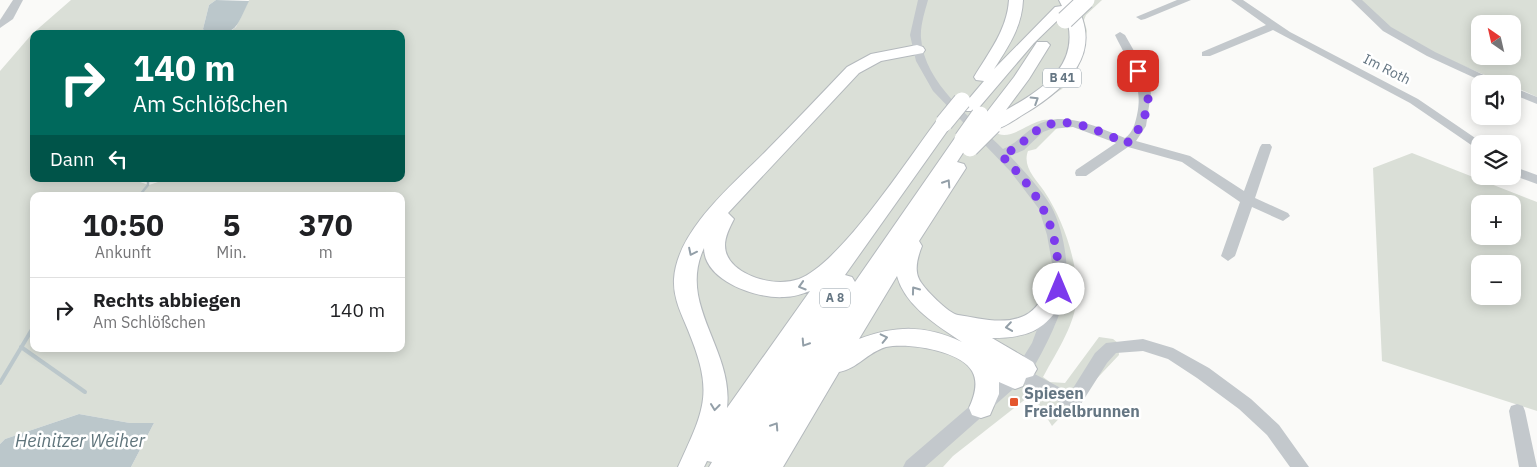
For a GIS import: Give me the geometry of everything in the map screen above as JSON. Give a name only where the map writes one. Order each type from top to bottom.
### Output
[{"type":"highway","points":[[919,56],[869,70],[852,81],[718,226],[714,247],[715,256],[721,265],[739,281],[755,287],[783,290],[815,282],[828,272],[979,114],[982,77],[1008,37],[1014,22],[1016,0]]},
{"type":"highway","name":"A 8","points":[[979,114],[1062,10],[1086,0]]},
{"type":"highway","points":[[982,77],[1016,44],[1062,10]]},
{"type":"highway","name":"A 8","points":[[722,467],[908,190],[957,135],[1021,79],[1062,10]]},
{"type":"highway","name":"B 41","points":[[979,114],[1035,101],[1052,89],[1065,74],[1074,58],[1078,43],[1076,24],[1062,10]]},
{"type":"highway","points":[[691,467],[707,439],[714,418],[716,398],[712,364],[688,305],[685,290],[687,262],[694,247],[719,212],[853,70],[877,57],[919,56]]},
{"type":"highway","points":[[957,135],[925,219],[908,255],[906,269],[909,282],[916,293],[943,316],[1020,374]]},
{"type":"highway","name":"A 8","points":[[748,467],[871,275],[957,135]]},
{"type":"highway","points":[[769,467],[829,373],[878,288],[925,219]]},
{"type":"highway","points":[[698,467],[856,243]]},
{"type":"highway","points":[[943,316],[968,326],[1003,329],[1018,326],[1032,322],[1044,313],[1059,289]]},
{"type":"highway","points":[[829,373],[861,346],[880,339],[898,336],[931,339],[975,358],[1020,374]]},
{"type":"highway","points":[[975,358],[988,376],[986,398],[981,408]]},
{"type":"street","points":[[0,25],[9,17],[18,0]]},
{"type":"street","points":[[912,467],[1020,374],[1039,344],[1059,289],[1059,263],[1054,235],[1045,208],[1025,181],[938,90],[919,56],[915,35],[924,0]]},
{"type":"street","points":[[1141,17],[1186,0]]},
{"type":"street","name":"Im Roth","points":[[1236,0],[1297,40],[1403,94],[1471,142]]},
{"type":"street","points":[[1356,0],[1387,29],[1431,54],[1478,75]]},
{"type":"street","points":[[1206,54],[1274,26]]},
{"type":"street","points":[[1081,173],[1127,143],[1139,131],[1148,101],[1147,92],[1120,35]]},
{"type":"street","points":[[1521,94],[1537,101]]},
{"type":"street","points":[[1001,155],[1020,146],[1039,129],[1065,123],[1083,126],[1127,143],[1186,159],[1249,200],[1283,216]]},
{"type":"street","points":[[1228,256],[1266,147]]},
{"type":"street","points":[[1521,174],[1537,180]]},
{"type":"street","points":[[1020,374],[1073,402],[1101,358],[1112,347],[1143,345],[1173,354],[1245,404],[1273,430],[1300,467]]},
{"type":"street","points":[[1517,411],[1528,467]]},
{"type":"shaded area","points":[[71,0],[216,0],[209,5],[203,29],[37,30]]},
{"type":"shaded area","points":[[249,0],[1102,0],[1086,15],[1084,20],[1087,31],[1083,53],[1076,70],[1062,89],[998,128],[995,132],[1000,135],[1012,134],[1042,120],[1056,121],[1057,128],[1036,149],[1028,151],[1027,162],[1028,168],[1044,191],[1062,224],[1073,260],[1077,297],[1072,321],[1067,333],[1043,377],[1050,382],[1065,383],[1099,337],[1113,339],[1118,343],[1119,355],[1052,426],[1039,405],[1027,398],[953,456],[943,467],[131,467],[154,423],[130,423],[79,414],[5,439],[0,444],[0,71],[30,36],[30,182],[140,182],[149,185],[158,182],[405,182],[405,30],[232,30],[236,27]]},
{"type":"shaded area","points":[[1359,0],[1537,0],[1537,97],[1521,90],[1521,75],[1485,75],[1433,53],[1388,28]]},
{"type":"shaded area","points":[[1412,153],[1471,176],[1471,185],[1494,185],[1519,195],[1471,195],[1471,245],[1521,245],[1521,196],[1537,202],[1537,411],[1382,361],[1373,168]]},
{"type":"water","points":[[216,0],[249,1],[238,24],[231,30],[204,30],[209,5]]},
{"type":"water","name":"Heinitzer Weiher","points":[[79,414],[130,423],[154,423],[131,467],[0,467],[0,444],[5,439]]},
{"type":"waterway","points":[[142,192],[148,182]]},
{"type":"waterway","points":[[21,347],[30,333]]},
{"type":"waterway","points":[[0,383],[21,347]]},
{"type":"waterway","points":[[21,347],[85,392]]},
{"type":"place","name":"Spiesen Freidelbrunnen","points":[[1014,402]]},
{"type":"route","points":[[1059,289],[1059,263],[1054,235],[1045,208],[1025,181],[1001,155],[1020,146],[1039,129],[1065,123],[1074,123],[1127,143],[1139,131],[1148,101],[1146,85],[1138,71]]}]
